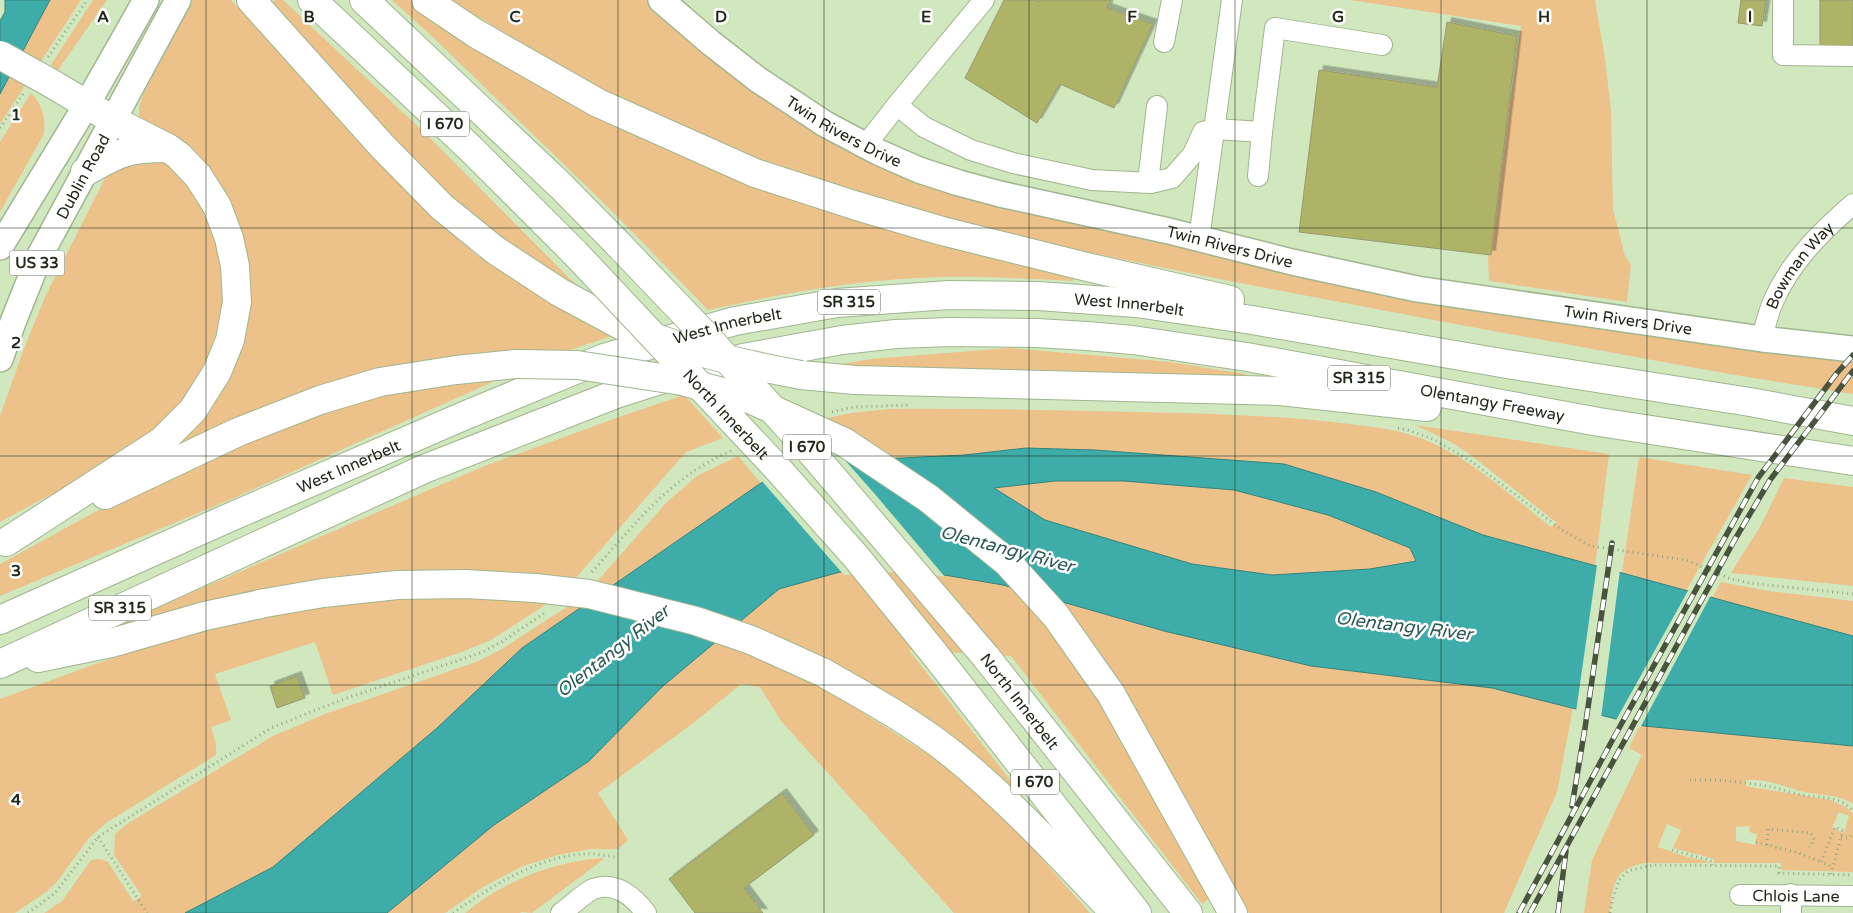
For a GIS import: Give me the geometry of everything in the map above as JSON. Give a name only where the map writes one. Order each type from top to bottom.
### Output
[{"type":"highway","points":[[251,0],[382,146],[442,207],[495,250],[559,292],[624,327],[673,344],[764,368],[801,375],[855,380],[1280,391],[1463,411],[1586,420]]},
{"type":"highway","name":"North Innerbelt","points":[[312,0],[471,149],[575,253],[777,468],[857,558],[1137,913]]},
{"type":"highway","name":"North Innerbelt","points":[[364,0],[547,173],[707,336],[811,452],[986,657],[1188,913]]},
{"type":"highway","points":[[426,0],[475,33],[598,103],[755,173],[942,231],[1087,268],[1507,364]]},
{"type":"highway","points":[[0,55],[113,120],[168,148],[179,156],[198,176],[217,206],[229,238],[235,266],[236,302],[230,340],[217,372],[193,410],[162,441],[3,544]]},
{"type":"highway","points":[[85,172],[126,151],[146,148],[168,148]]},
{"type":"highway","name":"West Innerbelt","points":[[0,620],[235,515],[466,415],[604,358],[735,321],[837,303],[949,294],[1038,296],[1136,303],[1252,320],[1507,364]]},
{"type":"highway","name":"West Innerbelt","points":[[0,665],[424,469],[616,394],[680,374],[743,358],[842,340],[896,334],[950,332],[1037,333],[1133,340]]},
{"type":"highway","name":"Olentangy Freeway","points":[[1133,340],[1247,357],[1586,420],[1853,461]]},
{"type":"highway","points":[[3,544],[238,432],[320,400],[380,382],[456,370],[516,364],[577,365],[682,381],[752,400],[844,442],[928,498],[1007,562],[1056,616],[1111,694],[1233,913]]},
{"type":"highway","name":"SR 315","points":[[1507,364],[1750,402],[1853,421]]},
{"type":"highway","points":[[0,665],[111,643],[222,612],[323,593],[397,585],[465,584],[535,588],[589,594],[696,621],[751,640],[822,672],[883,706],[957,757],[1024,818],[1115,913]]},
{"type":"main road","name":"Dublin Road","points":[[0,247],[87,104],[146,0]]},
{"type":"main road","name":"Dublin Road","points":[[0,358],[39,257],[178,0]]},
{"type":"main road","name":"Twin Rivers Drive","points":[[661,0],[710,44],[757,79],[824,124],[865,146],[919,170],[959,183],[1292,262],[1417,288],[1762,339],[1853,350]]},
{"type":"street","points":[[865,146],[984,0]]},
{"type":"street","points":[[1164,42],[1172,0]]},
{"type":"street","points":[[1200,239],[1232,0]]},
{"type":"street","points":[[1783,0],[1783,55],[1853,56]]},
{"type":"street","points":[[1258,176],[1275,28],[1382,45]]},
{"type":"street","points":[[898,105],[924,127],[971,150],[1005,160],[1092,180],[1148,182],[1172,178],[1193,154],[1203,132],[1215,129],[1262,132]]},
{"type":"street","points":[[1148,182],[1157,106]]},
{"type":"street","name":"Bowman Way","points":[[1762,339],[1772,303],[1798,258],[1824,229],[1853,204]]},
{"type":"street","points":[[561,913],[593,890],[612,887],[629,894],[646,913]]},
{"type":"street","name":"Chlois Lane","points":[[1740,895],[1791,904],[1853,896]]},
{"type":"path","points":[[1690,780],[1772,787],[1803,795],[1831,798],[1849,805],[1853,811]]},
{"type":"path","points":[[1756,842],[1799,853],[1833,868],[1843,831],[1835,827],[1821,862]]},
{"type":"path","points":[[1767,845],[1768,829],[1811,833],[1814,840],[1809,847]]},
{"type":"path","points":[[1841,838],[1849,838],[1853,834]]},
{"type":"path","points":[[98,837],[147,913]]},
{"type":"path","points":[[1672,850],[1712,861],[1712,865]]},
{"type":"path","points":[[454,913],[475,898],[520,872],[559,858],[585,854],[615,857]]},
{"type":"path","points":[[1610,913],[1619,880],[1628,871],[1654,865],[1779,866],[1779,872],[1853,874]]},
{"type":"shaded area","points":[[50,0],[81,0],[0,124],[0,94]]},
{"type":"shaded area","points":[[93,0],[107,0],[58,70],[51,65]]},
{"type":"shaded area","points":[[193,0],[231,0],[414,197],[474,253],[515,281],[612,336],[564,352],[489,353],[173,451],[170,445],[204,411],[242,253],[150,125],[139,116],[139,107],[143,95]]},
{"type":"shaded area","points":[[275,0],[283,0],[427,135],[592,301],[521,258],[430,181],[271,3]]},
{"type":"shaded area","points":[[392,0],[410,0],[466,39],[556,90],[1074,273],[1073,281],[973,277],[910,278],[823,288],[708,310],[617,216],[438,42]]},
{"type":"shaded area","points":[[450,0],[650,0],[853,151],[1533,318],[1853,363],[1853,394],[1729,374],[1219,279],[1087,252],[916,212],[800,176],[699,135],[595,87]]},
{"type":"shaded area","points":[[1350,0],[1595,0],[1605,58],[1611,111],[1613,209],[1625,256],[1631,265],[1627,302],[1489,281],[1488,260],[1521,26]]},
{"type":"shaded area","points":[[31,93],[38,102],[42,112],[44,134],[0,212],[0,142]]},
{"type":"shaded area","points":[[124,160],[157,160],[166,161],[172,165],[185,178],[207,218],[216,241],[223,274],[221,319],[212,356],[199,381],[180,405],[134,445],[81,478],[0,522],[0,416],[45,297],[104,180],[116,165]]},
{"type":"shaded area","points":[[1009,348],[1170,362],[1245,374],[1245,380],[820,368],[871,359]]},
{"type":"shaded area","points":[[499,379],[234,498],[0,596],[0,564],[95,512],[263,432],[367,394]]},
{"type":"shaded area","points":[[684,395],[723,438],[686,452],[574,580],[543,576],[118,632],[114,626],[482,467]]},
{"type":"shaded area","points":[[890,409],[1184,413],[1309,420],[1401,432],[1435,444],[1453,453],[1487,476],[1551,527],[1557,523],[1468,453],[1451,442],[1415,425],[1609,454],[1595,567],[1483,535],[1376,492],[1284,464],[1095,450],[1026,448],[964,455],[897,458],[823,419],[851,413]]},
{"type":"shaded area","points":[[738,456],[761,483],[611,586],[595,584],[666,503],[697,476]]},
{"type":"shaded area","points":[[1639,457],[1752,475],[1686,591],[1622,573]]},
{"type":"shaded area","points":[[1784,478],[1853,487],[1853,586],[1731,573],[1761,525]]},
{"type":"shaded area","points":[[1055,481],[1124,481],[1234,490],[1328,515],[1410,548],[1416,561],[1370,569],[1272,575],[1192,564],[1044,520],[993,488]]},
{"type":"shaded area","points":[[909,569],[1003,585],[1164,631],[1492,688],[1573,708],[1557,792],[1504,913],[1249,913],[1170,770],[1113,673],[1115,725],[1212,896],[1202,904],[1011,656],[909,650],[1028,803],[1024,807],[826,661],[803,679],[832,693],[953,770],[1003,815],[1090,913],[954,913],[781,721],[760,687],[741,684],[696,721],[598,793],[628,840],[618,849],[591,849],[558,855],[521,867],[483,887],[445,913],[387,913],[494,825],[589,761],[663,686],[779,589],[840,572]]},
{"type":"shaded area","points":[[1721,582],[1769,591],[1853,601],[1853,636],[1712,598]]},
{"type":"shaded area","points":[[399,594],[550,602],[491,640],[459,653],[333,695],[315,642],[215,674],[231,720],[211,727],[216,744],[216,755],[106,823],[88,839],[57,882],[45,893],[15,913],[0,913],[0,699],[98,663],[171,639],[251,618]]},
{"type":"shaded area","points":[[570,605],[580,608],[522,648],[437,728],[273,867],[185,913],[44,913],[62,901],[93,859],[108,862],[133,901],[142,896],[114,855],[115,834],[130,822],[273,736],[325,714],[476,662],[502,649]]},
{"type":"shaded area","points":[[1640,725],[1853,746],[1853,804],[1833,796],[1807,793],[1768,781],[1746,780],[1746,786],[1830,800],[1846,807],[1853,814],[1853,872],[1781,870],[1781,863],[1714,863],[1645,863],[1626,869],[1621,874],[1614,886],[1610,913],[1584,913],[1592,860],[1642,755],[1629,748]],"holes":[[[1839,812],[1849,816],[1844,833],[1832,828]],[[1667,824],[1681,830],[1673,848],[1714,859],[1714,863],[1684,856],[1658,847]],[[1750,826],[1749,832],[1757,834],[1755,845],[1736,841],[1736,827]]]},
{"type":"shaded area","points":[[604,859],[532,913],[465,913],[496,891],[529,875],[565,864]]},
{"type":"water","points":[[5,0],[50,0],[0,94],[0,21],[5,12]]},
{"type":"water","name":"Olentangy River","points":[[1026,448],[1095,450],[1284,464],[1376,492],[1483,535],[1853,636],[1853,746],[1644,726],[1492,688],[1311,666],[1164,631],[1003,585],[909,569],[840,572],[779,589],[663,686],[589,761],[494,825],[387,913],[185,913],[273,867],[437,728],[522,648],[761,483],[819,462],[964,455]],"holes":[[[1055,481],[1124,481],[1234,490],[1328,515],[1410,548],[1416,561],[1370,569],[1272,575],[1192,564],[1045,520],[994,488]]]},
{"type":"pier","points":[[843,458],[945,577],[909,571],[844,575],[761,480],[818,459]]},
{"type":"pier","points":[[1597,565],[1620,570],[1601,718],[1576,712]]},
{"type":"pier","points":[[1689,589],[1711,595],[1640,728],[1615,722]]},
{"type":"building","points":[[1004,0],[1036,0],[1040,2],[1041,0],[1111,0],[1107,8],[1153,24],[1114,108],[1060,84],[1037,123],[965,78]]},
{"type":"building","points":[[1741,0],[1766,0],[1762,26],[1738,23]]},
{"type":"building","points":[[1820,0],[1853,0],[1853,51],[1820,51]]},
{"type":"building","points":[[1447,22],[1517,36],[1491,255],[1299,232],[1319,70],[1437,87]]},
{"type":"building","points":[[297,676],[305,698],[277,708],[270,686]]},
{"type":"building","points":[[782,793],[814,835],[744,888],[763,913],[695,913],[669,879]]},
{"type":"railway","points":[[1519,913],[1758,478],[1837,373],[1853,355]]},
{"type":"railway","points":[[1530,913],[1734,541],[1770,480],[1853,371]]},
{"type":"railway","points":[[1572,806],[1612,543]]},
{"type":"railway","points":[[1558,913],[1566,851]]}]
